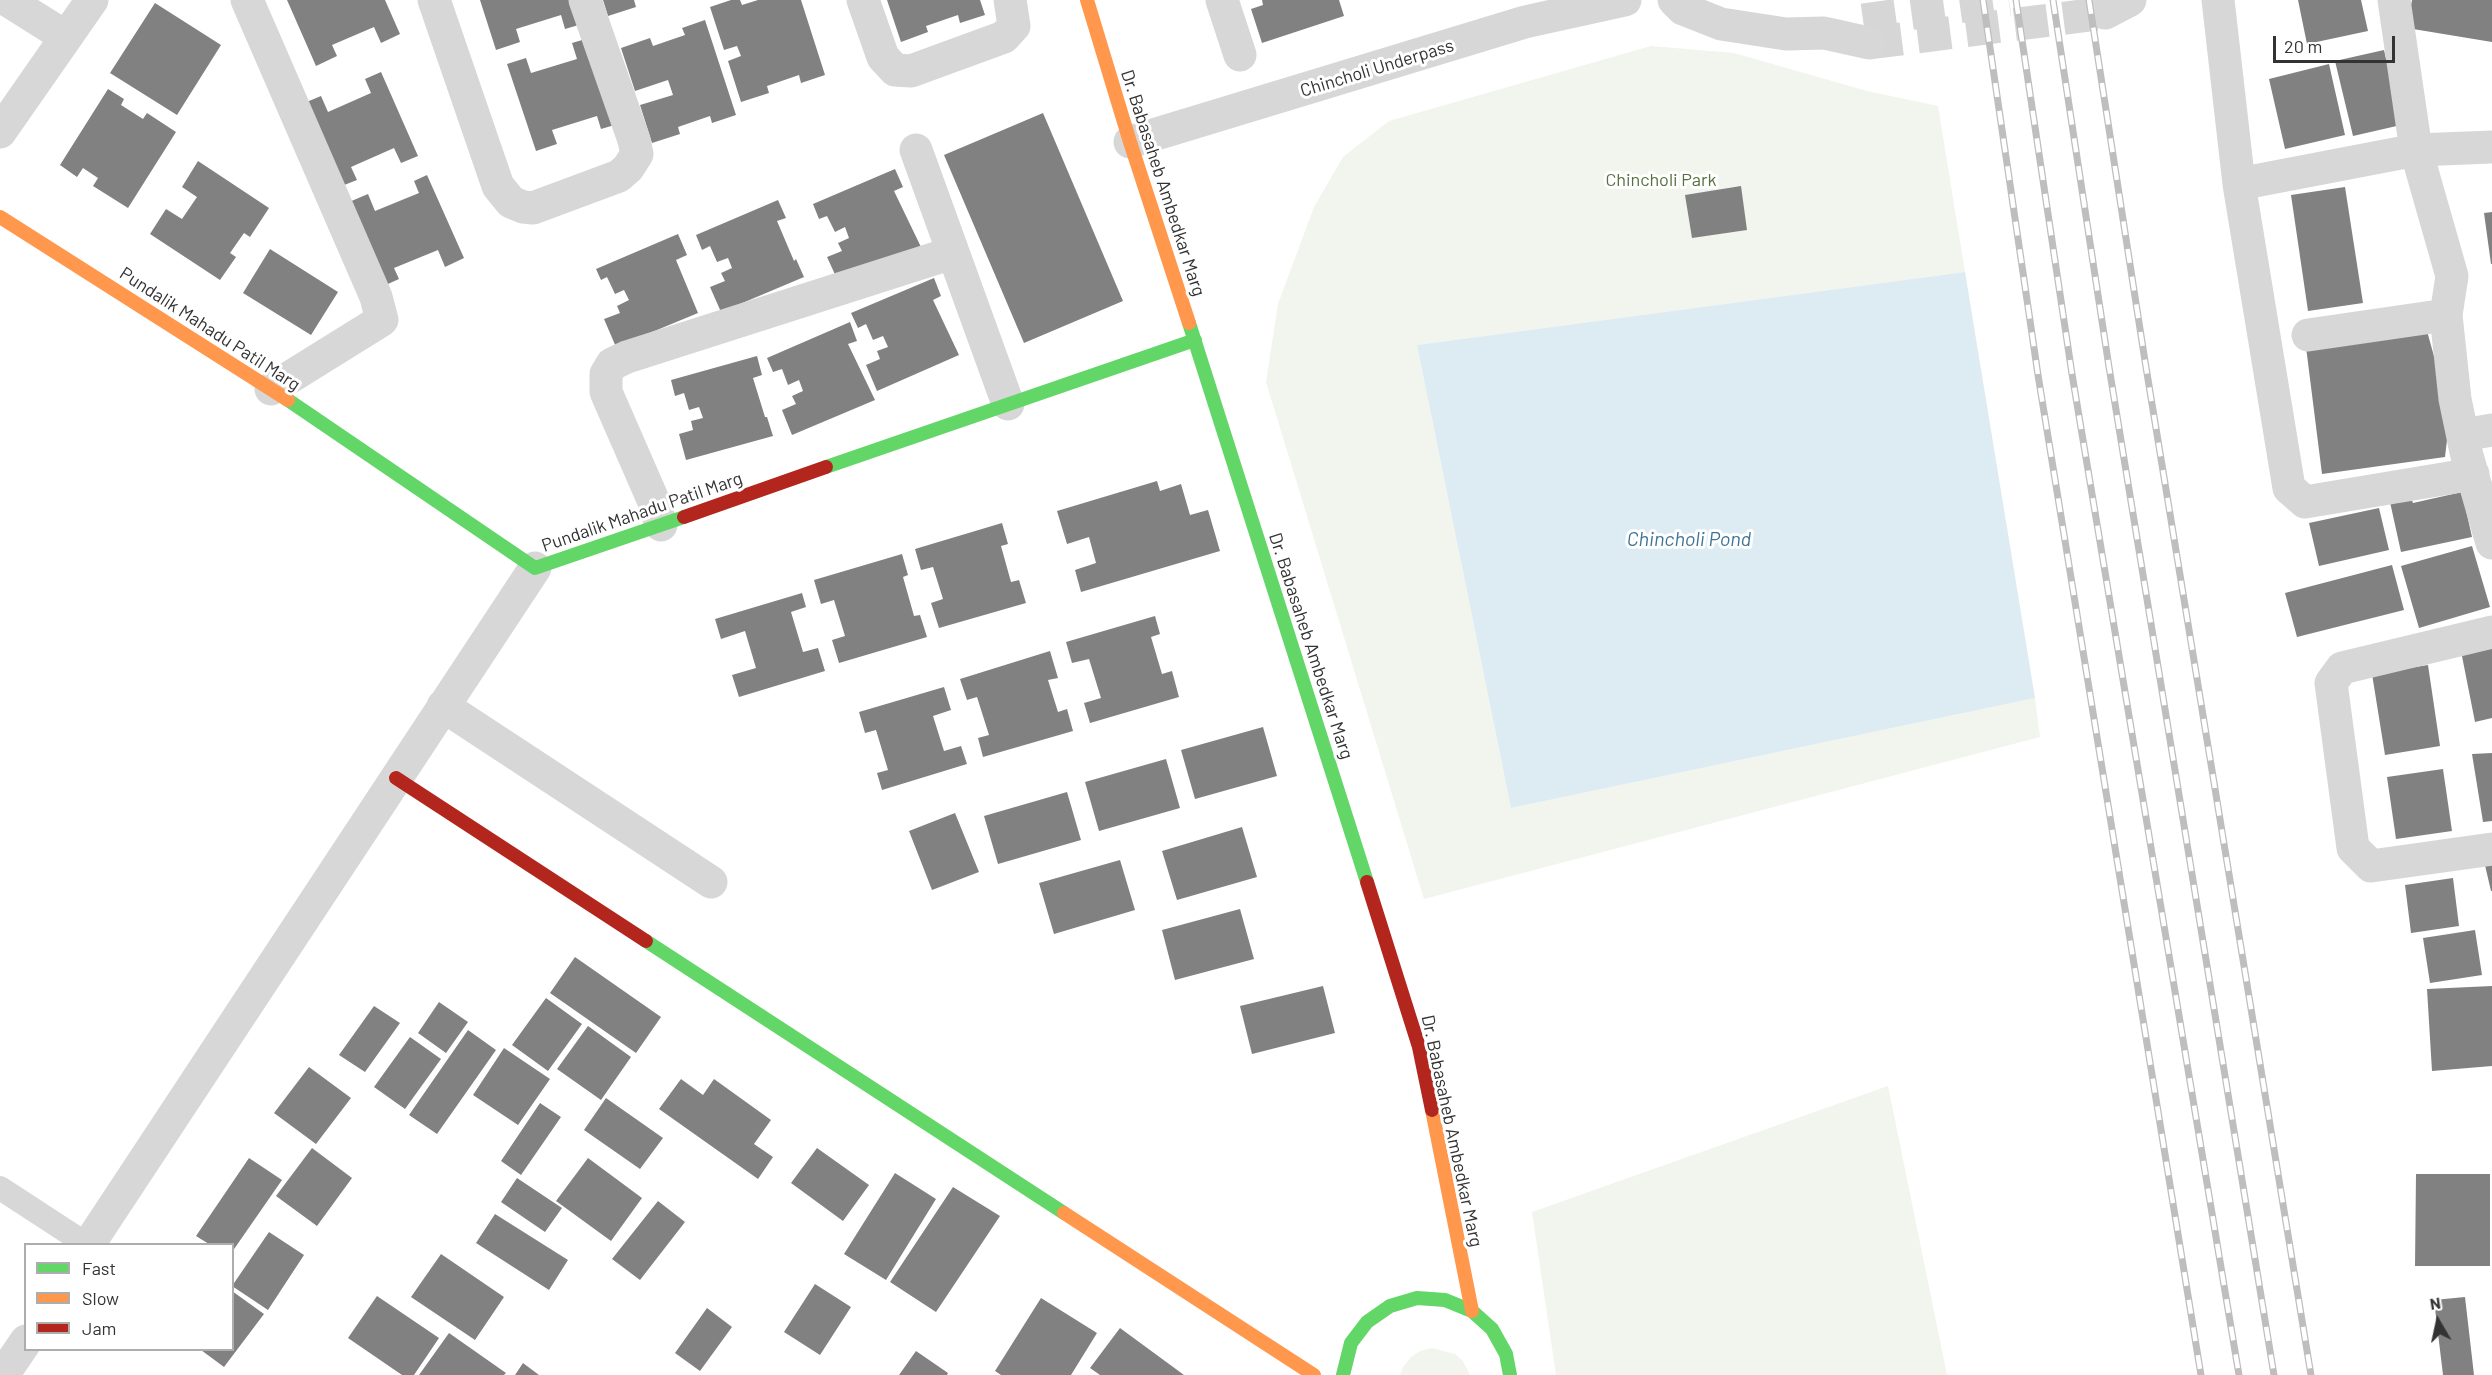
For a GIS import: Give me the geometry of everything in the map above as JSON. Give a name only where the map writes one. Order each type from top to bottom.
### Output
[{"type":"street","points":[[7,0],[66,37]]},
{"type":"street","points":[[0,132],[92,0]]},
{"type":"street","points":[[247,0],[376,297],[382,320],[271,389]]},
{"type":"street","points":[[434,0],[498,186],[511,201],[523,207],[533,208],[619,176],[628,168],[637,154],[585,0]]},
{"type":"street","points":[[863,0],[883,57],[895,70],[911,71],[1004,38],[1014,26],[1010,0]]},
{"type":"street","name":"Dr. Babasaheb Ambedkar Marg","points":[[1087,0],[1130,142],[1419,1047],[1472,1311]]},
{"type":"street","points":[[1222,0],[1240,55]]},
{"type":"street","name":"Chincholi Underpass","points":[[1130,142],[1525,22],[1625,0]]},
{"type":"street","points":[[1674,0],[1683,9],[1721,24],[1786,34],[1866,31]]},
{"type":"street","points":[[2218,0],[2239,184],[2289,488],[2305,502],[2473,474]]},
{"type":"street","points":[[2394,0],[2416,150],[2452,276],[2446,315],[2455,399],[2477,432],[2473,474],[2492,543]]},
{"type":"street","points":[[2239,184],[2416,150],[2492,147]]},
{"type":"street","points":[[916,150],[1008,404]]},
{"type":"street","name":"Pundalik Mahadu Patil Marg","points":[[0,217],[271,389],[535,568],[1195,340]]},
{"type":"street","points":[[661,525],[654,502],[606,392],[606,374],[612,364],[627,357],[952,253]]},
{"type":"street","points":[[2308,335],[2446,315]]},
{"type":"street","points":[[89,1243],[535,568]]},
{"type":"street","points":[[2492,632],[2342,668],[2331,682],[2353,848],[2371,866],[2492,849]]},
{"type":"street","points":[[443,706],[711,882]]},
{"type":"street","points":[[396,778],[1314,1375]]},
{"type":"street","points":[[1343,1375],[1351,1343],[1367,1322],[1390,1306],[1417,1298],[1445,1300],[1472,1311],[1492,1329],[1506,1354],[1510,1375]]},
{"type":"street","points":[[3,1375],[24,1344]]},
{"type":"lane","points":[[0,1188],[85,1243]]},
{"type":"green space","name":"Chincholi Park","points":[[1651,46],[1734,53],[1867,91],[1938,106],[1965,272],[1417,345],[1511,808],[2035,698],[2040,737],[1424,899],[1266,382],[1278,304],[1314,207],[1343,157],[1389,121]]},
{"type":"green space","points":[[1888,1086],[1947,1375],[1556,1375],[1532,1212]]},
{"type":"green space","points":[[1432,1348],[1455,1354],[1463,1361],[1470,1375],[1400,1375],[1411,1357],[1420,1351]]},
{"type":"water","name":"Chincholi Pond","points":[[1965,272],[2035,698],[1511,808],[1417,345]]},
{"type":"building","points":[[287,0],[385,0],[400,34],[381,43],[374,27],[332,45],[337,56],[316,66]]},
{"type":"building","points":[[480,0],[574,0],[582,24],[565,29],[561,15],[516,29],[520,42],[496,50]]},
{"type":"building","points":[[603,0],[634,0],[636,7],[608,16]]},
{"type":"building","points":[[731,0],[740,0],[742,5],[758,0],[801,0],[825,75],[801,83],[799,75],[767,86],[769,93],[741,102],[728,61],[741,56],[737,46],[724,50],[710,7]]},
{"type":"building","points":[[887,0],[980,0],[985,15],[960,23],[958,15],[926,26],[928,32],[901,42]]},
{"type":"building","points":[[1262,0],[1339,0],[1344,16],[1262,43],[1251,9],[1263,5]]},
{"type":"building","points":[[2298,0],[2361,0],[2368,31],[2307,44]]},
{"type":"building","points":[[2412,0],[2492,0],[2492,42],[2407,28]]},
{"type":"building","points":[[155,3],[221,45],[177,115],[110,73]]},
{"type":"building","points":[[705,20],[736,115],[712,123],[710,116],[678,127],[680,134],[652,143],[640,105],[673,95],[668,80],[635,91],[621,48],[650,38],[653,46],[685,35],[682,28]]},
{"type":"building","points":[[589,38],[618,124],[601,129],[597,116],[552,130],[557,144],[536,151],[507,64],[526,58],[531,73],[577,59],[572,43]]},
{"type":"building","points":[[2384,50],[2401,125],[2353,136],[2335,61]]},
{"type":"building","points":[[2329,64],[2345,135],[2285,149],[2269,79]]},
{"type":"building","points":[[381,72],[418,156],[401,163],[394,148],[351,167],[357,180],[334,189],[297,106],[321,96],[328,112],[371,93],[365,79]]},
{"type":"building","points":[[108,89],[124,99],[121,105],[143,119],[147,113],[176,132],[128,208],[93,186],[98,178],[83,168],[77,177],[60,165]]},
{"type":"building","points":[[1043,113],[1123,301],[1024,343],[944,155]]},
{"type":"building","points":[[198,161],[269,208],[250,237],[244,233],[230,253],[236,257],[220,280],[150,234],[166,209],[182,219],[197,197],[182,187]]},
{"type":"building","points":[[895,169],[903,187],[894,191],[921,247],[838,281],[827,257],[842,251],[838,243],[849,238],[845,227],[835,232],[827,216],[819,219],[813,204]]},
{"type":"building","points":[[427,175],[464,258],[445,267],[438,250],[394,268],[399,279],[379,288],[342,205],[368,194],[375,211],[419,193],[414,181]]},
{"type":"building","points":[[1741,186],[1747,230],[1692,238],[1685,195]]},
{"type":"building","points":[[2345,187],[2363,303],[2308,311],[2291,195]]},
{"type":"building","points":[[778,200],[786,218],[777,221],[794,261],[796,259],[804,277],[721,312],[710,287],[725,281],[721,273],[732,268],[728,258],[717,262],[710,246],[702,250],[696,235]]},
{"type":"building","points":[[2492,212],[2492,264],[2491,264],[2484,213]]},
{"type":"building","points":[[678,234],[687,255],[676,260],[698,313],[616,347],[604,319],[620,313],[617,306],[629,300],[624,290],[615,294],[607,277],[601,280],[596,269]]},
{"type":"building","points":[[270,249],[338,292],[311,335],[243,293]]},
{"type":"building","points":[[934,278],[941,296],[933,300],[959,355],[877,391],[866,365],[880,359],[877,351],[888,347],[883,336],[873,340],[866,324],[858,328],[851,313]]},
{"type":"building","points":[[850,322],[857,341],[848,344],[875,400],[792,435],[782,410],[796,404],[792,396],[803,391],[799,380],[788,385],[782,369],[773,372],[767,358]]},
{"type":"building","points":[[2427,331],[2450,414],[2445,457],[2322,474],[2306,347]]},
{"type":"building","points":[[757,356],[762,375],[753,378],[773,436],[686,460],[679,434],[693,430],[691,421],[703,418],[699,407],[689,410],[684,393],[675,396],[671,380]]},
{"type":"building","points":[[1157,481],[1160,491],[1181,484],[1190,515],[1208,510],[1220,551],[1081,592],[1075,570],[1096,563],[1089,537],[1067,544],[1057,511]]},
{"type":"building","points":[[2462,492],[2472,537],[2401,552],[2390,502],[2411,498],[2413,503]]},
{"type":"building","points":[[2379,508],[2389,550],[2319,566],[2309,523]]},
{"type":"building","points":[[1002,523],[1008,544],[1001,546],[1011,582],[1019,580],[1026,603],[939,628],[931,603],[943,599],[933,567],[921,570],[915,549]]},
{"type":"building","points":[[2472,546],[2490,607],[2419,628],[2401,566]]},
{"type":"building","points":[[902,554],[908,575],[903,577],[914,616],[920,615],[927,637],[839,663],[832,640],[845,636],[834,600],[821,604],[814,580]]},
{"type":"building","points":[[2392,565],[2404,610],[2297,637],[2285,593]]},
{"type":"building","points":[[802,593],[806,607],[791,612],[803,652],[818,648],[825,671],[739,697],[732,675],[756,668],[745,631],[721,639],[715,619]]},
{"type":"building","points":[[1155,616],[1160,634],[1151,637],[1162,674],[1172,671],[1179,697],[1090,723],[1084,703],[1101,698],[1089,659],[1072,663],[1066,642]]},
{"type":"building","points":[[2492,640],[2492,718],[2475,722],[2460,646]]},
{"type":"building","points":[[1050,651],[1058,678],[1048,680],[1058,712],[1067,709],[1073,731],[983,757],[978,738],[989,735],[977,697],[967,700],[960,679]]},
{"type":"building","points":[[2428,665],[2440,746],[2385,755],[2372,674]]},
{"type":"building","points":[[944,687],[951,710],[933,716],[944,751],[961,746],[967,764],[882,790],[877,773],[888,770],[876,730],[865,733],[859,712]]},
{"type":"building","points":[[1263,727],[1277,776],[1195,799],[1181,750]]},
{"type":"building","points":[[2492,753],[2492,821],[2483,822],[2472,754]]},
{"type":"building","points":[[1166,759],[1180,808],[1099,831],[1085,782]]},
{"type":"building","points":[[2443,769],[2452,831],[2396,839],[2387,777]]},
{"type":"building","points":[[1067,792],[1081,840],[998,864],[984,816]]},
{"type":"building","points":[[955,813],[979,872],[932,890],[909,831]]},
{"type":"building","points":[[1242,827],[1257,877],[1177,900],[1162,851]]},
{"type":"building","points":[[2492,859],[2492,891],[2491,891],[2484,861]]},
{"type":"building","points":[[1120,860],[1135,910],[1054,934],[1039,883]]},
{"type":"building","points":[[2453,878],[2459,926],[2411,933],[2405,885]]},
{"type":"building","points":[[1240,909],[1254,959],[1175,980],[1162,930]]},
{"type":"building","points":[[2475,930],[2482,975],[2430,983],[2423,938]]},
{"type":"building","points":[[575,957],[661,1017],[636,1053],[550,993]]},
{"type":"building","points":[[1323,986],[1335,1033],[1252,1054],[1240,1006]]},
{"type":"building","points":[[2492,986],[2492,1066],[2432,1071],[2427,989]]},
{"type":"building","points":[[546,998],[582,1024],[548,1071],[512,1045]]},
{"type":"building","points":[[439,1002],[468,1022],[446,1053],[418,1033]]},
{"type":"building","points":[[374,1006],[400,1023],[365,1072],[339,1055]]},
{"type":"building","points":[[588,1026],[631,1057],[601,1100],[557,1069]]},
{"type":"building","points":[[468,1030],[496,1050],[437,1134],[409,1115]]},
{"type":"building","points":[[410,1037],[441,1059],[405,1109],[374,1087]]},
{"type":"building","points":[[504,1048],[550,1079],[518,1125],[473,1095]]},
{"type":"building","points":[[309,1067],[351,1098],[316,1144],[274,1113]]},
{"type":"building","points":[[681,1079],[703,1095],[714,1079],[771,1120],[754,1144],[773,1157],[758,1179],[659,1109]]},
{"type":"building","points":[[606,1098],[663,1138],[640,1169],[584,1130]]},
{"type":"building","points":[[540,1103],[561,1117],[521,1175],[501,1161]]},
{"type":"building","points":[[312,1148],[352,1178],[317,1226],[276,1196]]},
{"type":"building","points":[[817,1148],[869,1185],[843,1221],[791,1183]]},
{"type":"building","points":[[249,1158],[282,1180],[234,1249],[234,1243],[207,1243],[196,1236]]},
{"type":"building","points":[[588,1158],[642,1198],[611,1241],[556,1201]]},
{"type":"building","points":[[895,1173],[936,1199],[886,1280],[844,1254]]},
{"type":"building","points":[[2416,1174],[2490,1174],[2490,1266],[2415,1266]]},
{"type":"building","points":[[517,1178],[562,1208],[545,1232],[501,1202]]},
{"type":"building","points":[[953,1187],[1000,1216],[936,1312],[890,1282]]},
{"type":"building","points":[[658,1201],[685,1222],[640,1280],[612,1259]]},
{"type":"building","points":[[495,1214],[568,1260],[549,1290],[476,1243]]},
{"type":"building","points":[[269,1232],[304,1255],[268,1310],[234,1287],[234,1283]]},
{"type":"building","points":[[441,1254],[504,1297],[475,1340],[411,1297]]},
{"type":"building","points":[[815,1284],[851,1307],[820,1355],[784,1332]]},
{"type":"building","points":[[234,1292],[264,1314],[224,1367],[202,1351],[234,1351]]},
{"type":"building","points":[[377,1296],[439,1338],[414,1375],[402,1375],[348,1338]]},
{"type":"building","points":[[2465,1297],[2474,1375],[2443,1375],[2434,1300]]},
{"type":"building","points":[[1041,1298],[1097,1333],[1071,1375],[1001,1375],[995,1371]]},
{"type":"building","points":[[707,1308],[732,1327],[700,1371],[675,1353]]},
{"type":"building","points":[[1120,1328],[1184,1375],[1100,1375],[1090,1368]]},
{"type":"building","points":[[449,1333],[506,1373],[504,1375],[419,1375]]},
{"type":"building","points":[[916,1351],[948,1373],[947,1375],[899,1375]]},
{"type":"building","points":[[523,1363],[539,1375],[515,1375]]},
{"type":"tunnel","points":[[1863,20],[2009,0]]},
{"type":"tunnel","points":[[1869,43],[2105,13]]},
{"type":"railway","points":[[1983,0],[2038,375],[2201,1375]]},
{"type":"railway","points":[[2016,0],[2072,374],[2239,1375]]},
{"type":"railway","points":[[2053,0],[2109,367],[2274,1375]]},
{"type":"railway","points":[[2089,0],[2145,361],[2311,1375]]},
{"type":"traffic: fast","points":[[1189,323],[1367,882]]},
{"type":"traffic: fast","points":[[826,467],[1195,340]]},
{"type":"traffic: fast","points":[[288,400],[535,568],[684,517]]},
{"type":"traffic: fast","points":[[646,941],[1064,1213]]},
{"type":"traffic: fast","points":[[1343,1375],[1351,1343],[1367,1322],[1390,1306],[1417,1298],[1445,1300],[1472,1311],[1492,1329],[1506,1354],[1510,1375]]},
{"type":"traffic: slow","points":[[1087,0],[1189,323]]},
{"type":"traffic: slow","points":[[0,217],[288,400]]},
{"type":"traffic: slow","points":[[1432,1110],[1472,1311]]},
{"type":"traffic: slow","points":[[1064,1213],[1314,1375]]},
{"type":"traffic: jam","points":[[684,517],[826,467]]},
{"type":"traffic: jam","points":[[396,778],[646,941]]},
{"type":"traffic: jam","points":[[1367,882],[1419,1047],[1432,1110]]}]
